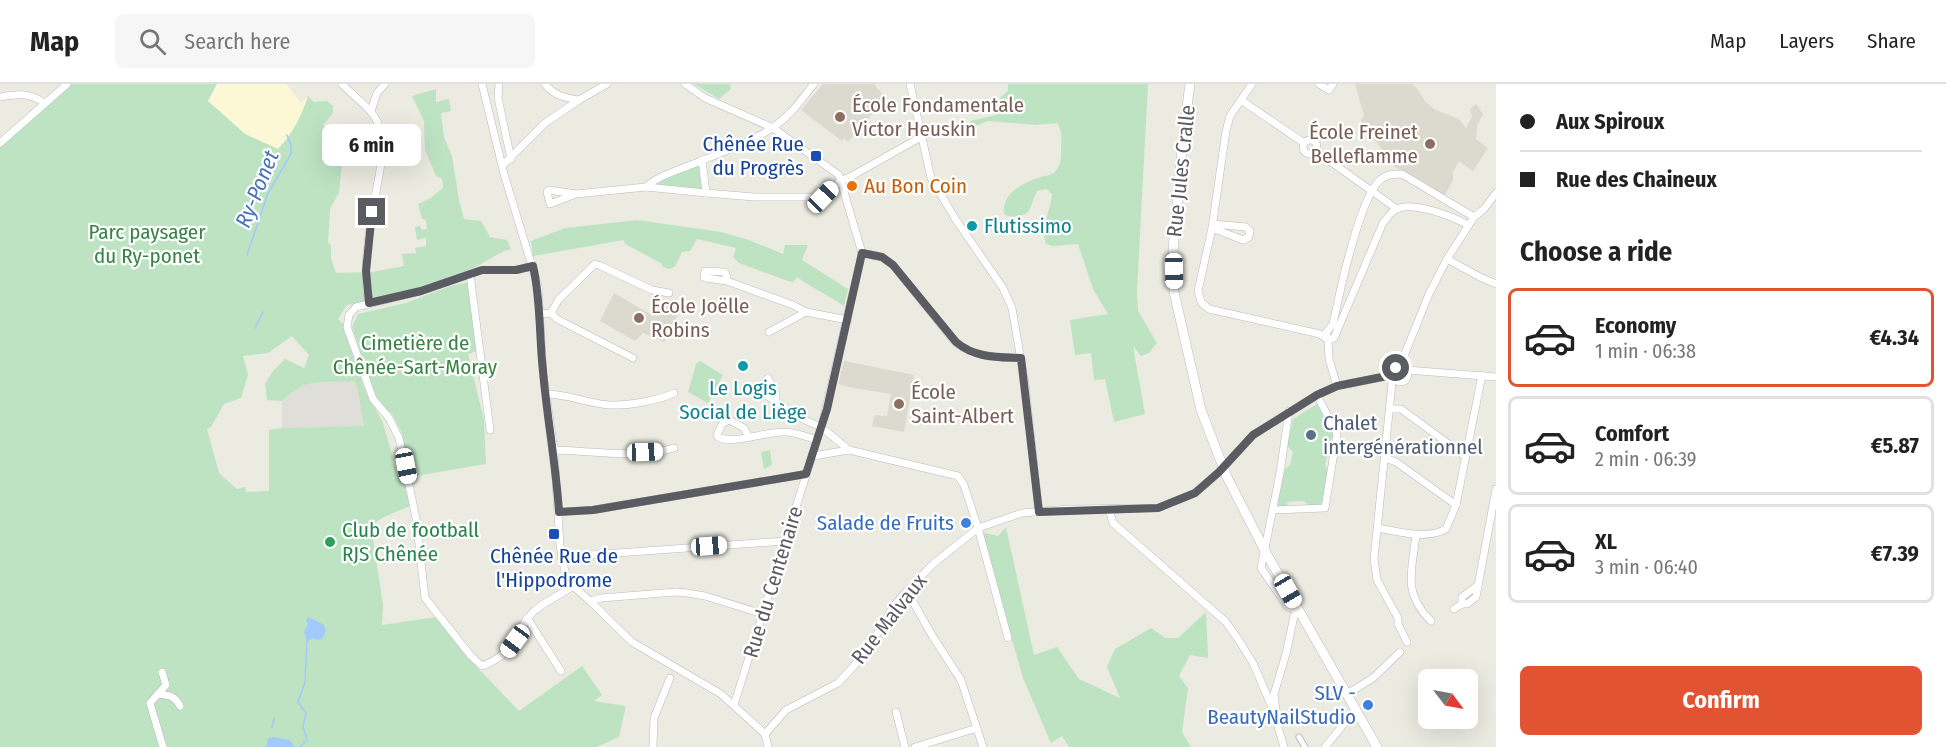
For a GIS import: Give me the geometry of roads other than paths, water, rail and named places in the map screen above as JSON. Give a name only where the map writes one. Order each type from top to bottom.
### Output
[{"type":"street","points":[[0,143],[67,84]]},
{"type":"street","points":[[342,84],[371,111],[384,142],[369,235],[366,271],[368,301]]},
{"type":"street","points":[[371,111],[377,93],[386,84]]},
{"type":"street","points":[[482,84],[514,209],[538,286],[546,394],[554,450],[561,557],[565,572],[573,586],[637,645],[721,694],[734,705],[765,734],[766,746]]},
{"type":"street","points":[[499,84],[498,98],[511,159]]},
{"type":"street","points":[[545,84],[549,91],[579,100]]},
{"type":"street","points":[[503,165],[545,123],[607,84]]},
{"type":"street","points":[[685,84],[705,98],[773,128],[838,175],[840,181]]},
{"type":"street","points":[[646,187],[653,181],[773,128],[790,113],[814,84]]},
{"type":"street","points":[[910,84],[931,178],[1009,300],[1021,358],[1039,512]]},
{"type":"street","name":"Rue Jules Cralle","points":[[1190,84],[1173,250],[1174,292],[1201,410],[1222,468],[1265,551],[1377,747]]},
{"type":"street","points":[[1252,84],[1230,116],[1226,131],[1213,226],[1198,291],[1201,302],[1209,309],[1320,334],[1328,340]]},
{"type":"street","points":[[1319,84],[1329,90],[1333,84]]},
{"type":"street","points":[[0,97],[16,94],[28,95],[44,103]]},
{"type":"street","points":[[1241,100],[1304,143],[1303,149],[1306,154],[1312,155],[1317,152],[1397,209]]},
{"type":"street","points":[[576,194],[646,187],[754,197],[823,197],[840,181],[921,137]]},
{"type":"street","points":[[702,160],[706,193]]},
{"type":"street","points":[[1337,386],[1329,359],[1326,333],[1333,324],[1350,250],[1372,190],[1380,180],[1389,175],[1402,174],[1474,217]]},
{"type":"street","name":"Rue du Centenaire","points":[[734,705],[821,428],[862,253],[840,181]]},
{"type":"street","points":[[1407,642],[1398,624],[1398,618],[1377,580],[1374,560],[1393,377],[1396,368],[1400,366],[1429,294],[1448,258],[1466,232],[1468,225],[1496,193]]},
{"type":"street","points":[[1328,340],[1334,338],[1383,223],[1397,209],[1412,206],[1461,220],[1468,225]]},
{"type":"street","points":[[1461,220],[1465,212]]},
{"type":"street","points":[[862,253],[882,257],[893,265],[956,342],[966,350],[978,355],[1021,358]]},
{"type":"street","points":[[1448,258],[1496,284]]},
{"type":"street","points":[[551,313],[560,299],[595,264],[652,290],[669,293]]},
{"type":"street","points":[[533,266],[516,270],[482,270],[421,291],[368,301],[356,307],[349,315],[347,327],[373,399],[389,418],[399,438],[416,518],[425,598],[471,656],[482,666],[508,651],[527,618],[536,609],[573,586]]},
{"type":"street","points":[[470,274],[490,430]]},
{"type":"street","points":[[727,281],[806,312],[848,320]]},
{"type":"street","points":[[769,332],[806,312]]},
{"type":"street","points":[[540,314],[551,313]]},
{"type":"street","points":[[551,313],[557,319],[633,358]]},
{"type":"street","points":[[1400,366],[1407,370],[1496,376]]},
{"type":"street","points":[[1393,377],[1399,382],[1405,381],[1408,376],[1407,370]]},
{"type":"street","points":[[1378,528],[1416,535],[1437,534],[1446,529],[1456,505],[1482,375]]},
{"type":"street","name":"Rue Malvaux","points":[[765,734],[786,710],[838,683],[866,654],[893,607],[907,591],[933,564],[978,528],[1022,513],[1158,508],[1195,493],[1253,435],[1317,395],[1337,386],[1393,377]]},
{"type":"street","points":[[546,394],[610,405],[665,397],[674,393]]},
{"type":"street","points":[[1273,510],[1325,507],[1337,434],[1317,395]]},
{"type":"street","points":[[776,401],[809,423],[826,431],[849,450]]},
{"type":"street","points":[[1390,409],[1401,410],[1465,456]]},
{"type":"street","points":[[1284,747],[1276,716],[1274,694],[1294,616],[1299,610],[1288,607],[1261,568],[1289,411]]},
{"type":"street","points":[[749,437],[785,432],[817,440]]},
{"type":"street","points":[[554,450],[628,453],[662,452],[674,448]]},
{"type":"street","points":[[813,456],[849,450],[958,476],[964,485],[978,528],[1008,638]]},
{"type":"street","points":[[1385,458],[1396,462],[1456,505]]},
{"type":"street","points":[[559,512],[593,510],[806,474]]},
{"type":"street","points":[[1454,609],[1462,604],[1462,597],[1478,585],[1496,489]]},
{"type":"street","points":[[1109,510],[1113,523],[1226,622],[1253,663],[1271,709],[1276,716]]},
{"type":"street","points":[[1416,535],[1410,588],[1417,604],[1431,621]]},
{"type":"street","points":[[561,557],[786,541]]},
{"type":"street","points":[[907,591],[933,638],[961,680],[983,747]]},
{"type":"street","points":[[590,600],[676,592],[705,596],[763,614]]},
{"type":"street","points":[[527,618],[561,671]]},
{"type":"street","points":[[520,630],[535,630]]},
{"type":"street","points":[[1347,694],[1373,678],[1400,652]]},
{"type":"street","points":[[162,672],[166,685],[150,704],[163,747]]},
{"type":"street","points":[[653,747],[654,718],[670,678]]},
{"type":"street","points":[[158,694],[168,694],[176,698],[180,706]]},
{"type":"street","points":[[896,712],[905,747]]},
{"type":"street","points":[[1325,747],[1347,720],[1357,712]]},
{"type":"street","points":[[915,747],[977,729]]},
{"type":"street","points":[[1299,737],[1305,747]]},
{"type":"water","points":[[308,617],[325,627],[322,639],[312,638],[307,642],[304,632],[308,624],[306,620]]},
{"type":"water","points":[[268,738],[290,740],[295,747],[266,747]]},
{"type":"waterway","name":"Ry-Ponet","points":[[247,255],[268,193],[291,154],[291,145],[287,135]]},
{"type":"waterway","name":"Ry-Ponet","points":[[255,328],[263,312]]},
{"type":"waterway","name":"Ry-Ponet","points":[[300,747],[307,740],[303,727],[306,713],[298,702],[305,682],[307,641]]},
{"type":"waterway","name":"Ry-Ponet","points":[[272,728],[274,718]]},
{"type":"place","name":"École Fondamentale Victor Heuskin","points":[[840,117]]},
{"type":"place","name":"École Freinet Belleflamme","points":[[1430,144]]},
{"type":"place","name":"Chênée Rue du Progrès","points":[[816,156]]},
{"type":"place","name":"Au Bon Coin","points":[[852,186]]},
{"type":"place","name":"Flutissimo","points":[[972,226]]},
{"type":"place","name":"École Joëlle Robins","points":[[639,318]]},
{"type":"place","name":"Le Logis Social de Liège","points":[[743,366]]},
{"type":"place","name":"École Saint-Albert","points":[[899,404]]},
{"type":"place","name":"Chalet intergénérationnel","points":[[1311,435]]},
{"type":"place","name":"Salade de Fruits","points":[[966,523]]},
{"type":"place","name":"Chênée Rue de l'Hippodrome","points":[[554,534]]},
{"type":"place","name":"Club de football RJS Chênée","points":[[330,542]]},
{"type":"place","name":"SLV - BeautyNailStudio","points":[[1368,705]]},
{"type":"park label","name":"Parc paysager du Ry-ponet","points":[[147,244]]},
{"type":"park label","name":"Cimetière de Chênée-Sart-Moray","points":[[415,355]]}]
